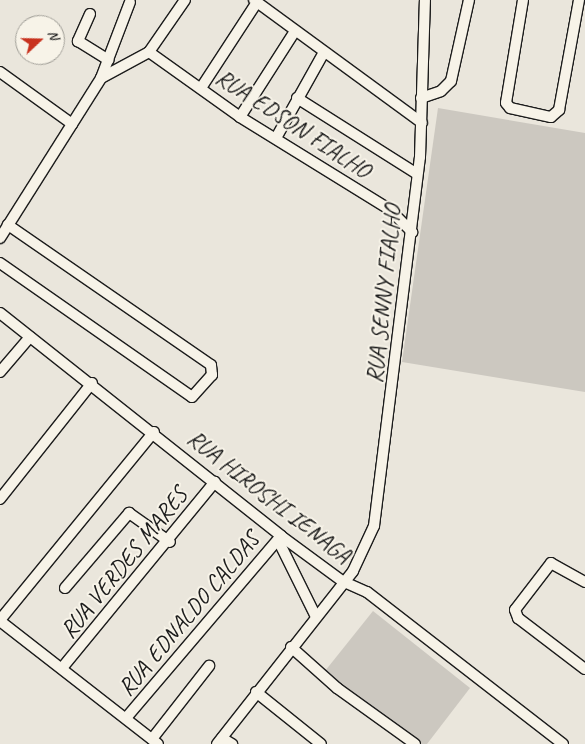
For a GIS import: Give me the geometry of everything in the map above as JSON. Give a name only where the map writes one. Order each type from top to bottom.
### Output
[{"type":"street","points":[[101,78],[149,52],[185,0]]},
{"type":"street","name":"RUA SENNY FIALHO","points":[[219,741],[315,615],[342,581],[358,565],[377,512],[412,232],[422,124],[421,98],[425,0]]},
{"type":"street","points":[[421,98],[442,91],[451,81],[469,0]]},
{"type":"street","points":[[524,0],[506,99],[510,108],[551,117],[557,113],[579,0]]},
{"type":"street","points":[[201,88],[255,1],[422,124]]},
{"type":"street","points":[[0,238],[101,78],[130,2]]},
{"type":"street","points":[[90,14],[77,38],[108,60]]},
{"type":"street","points":[[240,117],[295,31]]},
{"type":"street","name":"RUA EDSON FIALHO","points":[[149,52],[240,117],[389,209],[412,232]]},
{"type":"street","points":[[276,138],[324,52]]},
{"type":"street","points":[[0,72],[72,124]]},
{"type":"street","points":[[297,98],[417,174]]},
{"type":"street","points":[[1,263],[192,397],[212,375],[211,365],[8,225]]},
{"type":"street","name":"RUA HIROSHI IENAGA","points":[[0,313],[154,432],[280,538],[342,581],[367,592],[563,744]]},
{"type":"street","points":[[0,372],[30,337]]},
{"type":"street","points":[[0,499],[92,383]]},
{"type":"street","points":[[154,432],[0,620],[155,742],[209,666]]},
{"type":"street","name":"RUA VERDES MARES","points":[[62,668],[170,542],[215,482]]},
{"type":"street","points":[[65,588],[129,513],[170,542]]},
{"type":"street","points":[[280,538],[315,615]]},
{"type":"street","name":"RUA EDNALDO CALDAS","points":[[126,718],[280,538]]},
{"type":"street","points":[[585,582],[557,563],[547,567],[516,606],[516,614],[585,669]]},
{"type":"street","points":[[291,647],[337,688],[415,744]]},
{"type":"street","points":[[256,692],[321,744]]},
{"type":"street","points":[[219,741],[232,744]]},
{"type":"shaded area","points":[[438,108],[585,133],[585,392],[402,362]]},
{"type":"shaded area","points":[[373,611],[470,688],[427,744],[418,744],[325,671]]}]
